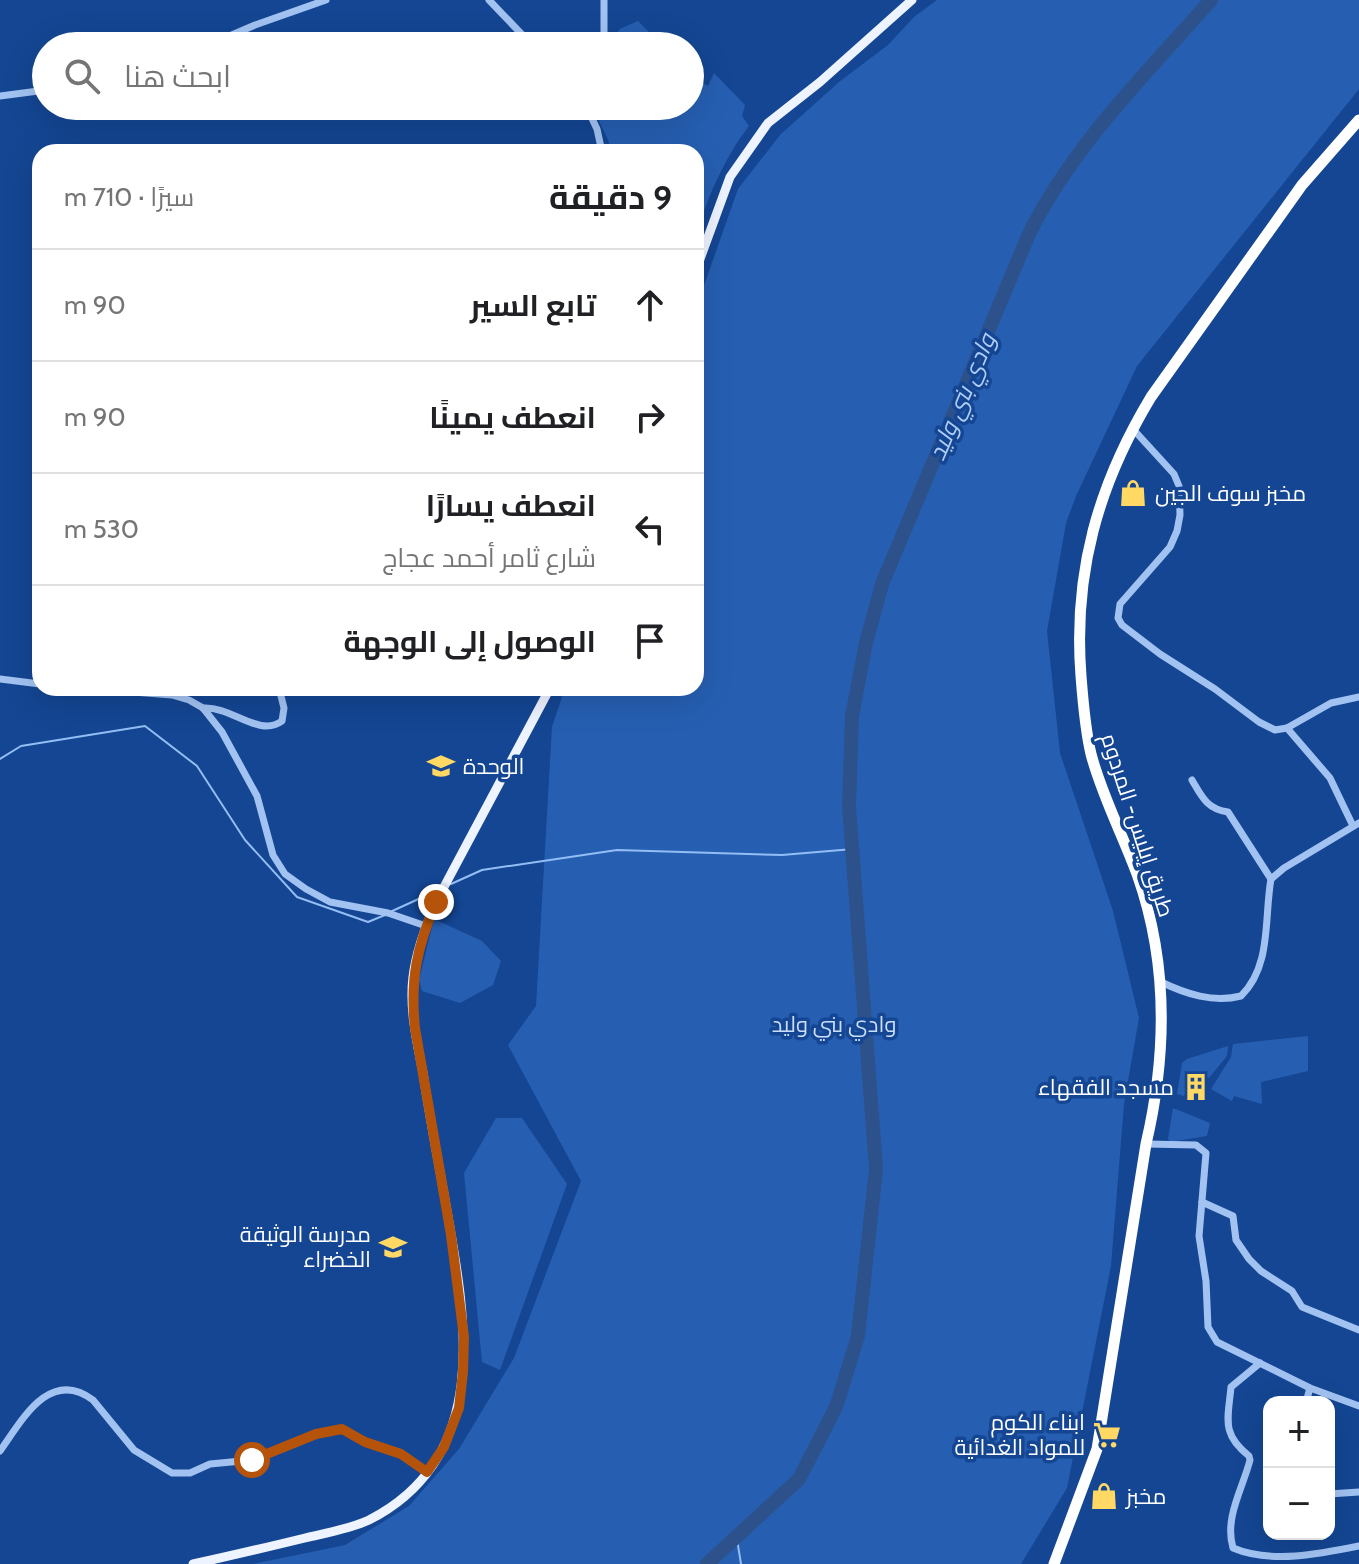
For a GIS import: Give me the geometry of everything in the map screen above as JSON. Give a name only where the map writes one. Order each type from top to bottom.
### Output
[{"type":"highway","name":"طريق إيليس- المردوم","points":[[1054,1564],[1097,1449],[1146,1144],[1156,1101],[1162,1027],[1161,982],[1137,874],[1112,817],[1091,751],[1079,651],[1082,580],[1095,521],[1132,428],[1173,364],[1302,185],[1359,120]]},
{"type":"main road","points":[[704,248],[730,177],[768,123],[820,82],[912,0]]},
{"type":"main road","points":[[193,1564],[367,1521],[397,1502],[427,1472],[444,1447],[459,1408],[464,1337],[451,1235],[414,1017],[413,976],[426,926],[463,847],[546,696]]},
{"type":"street","points":[[239,32],[326,0]]},
{"type":"street","points":[[489,0],[520,32]]},
{"type":"street","points":[[604,0],[604,32]]},
{"type":"street","points":[[0,96],[32,92]]},
{"type":"street","points":[[593,120],[600,144]]},
{"type":"street","points":[[1132,428],[1174,474],[1179,486],[1180,515],[1170,547],[1120,604],[1118,618],[1122,625],[1259,722],[1275,730],[1287,728],[1331,703],[1359,697]]},
{"type":"street","points":[[0,679],[32,683]]},
{"type":"street","points":[[173,696],[203,708],[222,732],[257,796],[273,855],[285,874],[330,902],[388,913],[426,926]]},
{"type":"street","points":[[203,708],[222,709],[255,725],[271,727],[282,721],[284,715],[280,696]]},
{"type":"street","points":[[1271,879],[1356,824],[1330,778],[1287,728]]},
{"type":"street","points":[[1161,982],[1188,995],[1209,998],[1235,998],[1245,993],[1255,976],[1269,927],[1271,879],[1228,812],[1211,808],[1205,803],[1192,780]]},
{"type":"street","points":[[1146,1144],[1196,1145],[1203,1149],[1207,1158],[1199,1236],[1210,1334],[1226,1349],[1310,1388],[1359,1406]]},
{"type":"street","points":[[1202,1202],[1233,1216],[1236,1240],[1249,1259],[1261,1271],[1292,1291],[1302,1307],[1359,1330]]},
{"type":"street","points":[[1260,1363],[1231,1387],[1228,1427],[1233,1442],[1250,1460],[1237,1493],[1230,1538],[1233,1548],[1244,1553],[1277,1556],[1322,1553],[1359,1546]]},
{"type":"street","points":[[1308,1396],[1310,1388]]},
{"type":"street","points":[[0,1451],[37,1400],[59,1392],[75,1391],[93,1400],[139,1455],[172,1473],[190,1473],[210,1464],[252,1460],[316,1434],[342,1429],[365,1442],[401,1454],[427,1472]]},
{"type":"street","points":[[1335,1494],[1359,1492]]},
{"type":"green space","name":"وادي بني وليد","points":[[937,0],[1359,0],[1359,89],[1137,366],[1066,523],[1047,631],[1060,753],[1113,911],[1139,1018],[1124,1104],[1111,1266],[1067,1488],[1021,1564],[253,1564],[345,1545],[409,1506],[459,1449],[514,1358],[581,1181],[508,1045],[536,1006],[552,727],[562,696],[704,696],[704,285],[738,189],[780,135],[839,82],[888,45],[914,17]]},
{"type":"green space","points":[[638,21],[649,32],[618,32]]},
{"type":"green space","points":[[714,73],[745,105],[742,116],[749,126],[732,151],[704,210],[704,144],[609,144],[599,120],[704,120],[704,84],[708,86]]},
{"type":"green space","points":[[434,919],[482,941],[501,961],[493,985],[460,1003],[422,991],[419,980]]},
{"type":"green space","points":[[1308,1036],[1308,1071],[1261,1082],[1262,1104],[1234,1096],[1232,1101],[1211,1089],[1231,1057],[1233,1044]]},
{"type":"green space","points":[[1228,1046],[1227,1056],[1209,1078],[1197,1072],[1184,1096],[1177,1094],[1182,1063]]},
{"type":"green space","points":[[1173,1108],[1210,1123],[1207,1136],[1170,1142]]},
{"type":"green space","points":[[496,1118],[522,1118],[567,1184],[500,1370],[482,1362],[464,1173]]},
{"type":"waterway","name":"وادي بني وليد","points":[[707,1564],[799,1479],[836,1407],[858,1336],[876,1169],[849,806],[852,716],[866,643],[882,584],[1029,234],[1047,201],[1112,111],[1211,0]]},
{"type":"waterway","points":[[0,759],[21,746],[145,726],[197,766],[245,840],[297,897],[368,922],[385,915]]},
{"type":"waterway","points":[[451,884],[482,870],[617,850],[782,855],[853,849]]},
{"type":"waterway","points":[[390,912],[434,892]]},
{"type":"waterway","points":[[737,1539],[741,1564]]},
{"type":"place","name":"مخبز سوف الجين","points":[[1133,493]]},
{"type":"place","name":"الوحدة","points":[[441,766]]},
{"type":"place","name":"مسجد الفقهاء","points":[[1196,1087]]},
{"type":"place","name":"مدرسة الوثيقة الخضراء","points":[[393,1247]]},
{"type":"place","name":"ابناء الكوم للمواد الغدائية","points":[[1107,1435]]},
{"type":"place","name":"مخبز","points":[[1104,1496]]},
{"type":"route","points":[[252,1460],[316,1434],[342,1429],[365,1442],[401,1454],[427,1472],[444,1447],[459,1408],[464,1337],[462,1302],[413,1003],[415,967],[436,902]]}]
